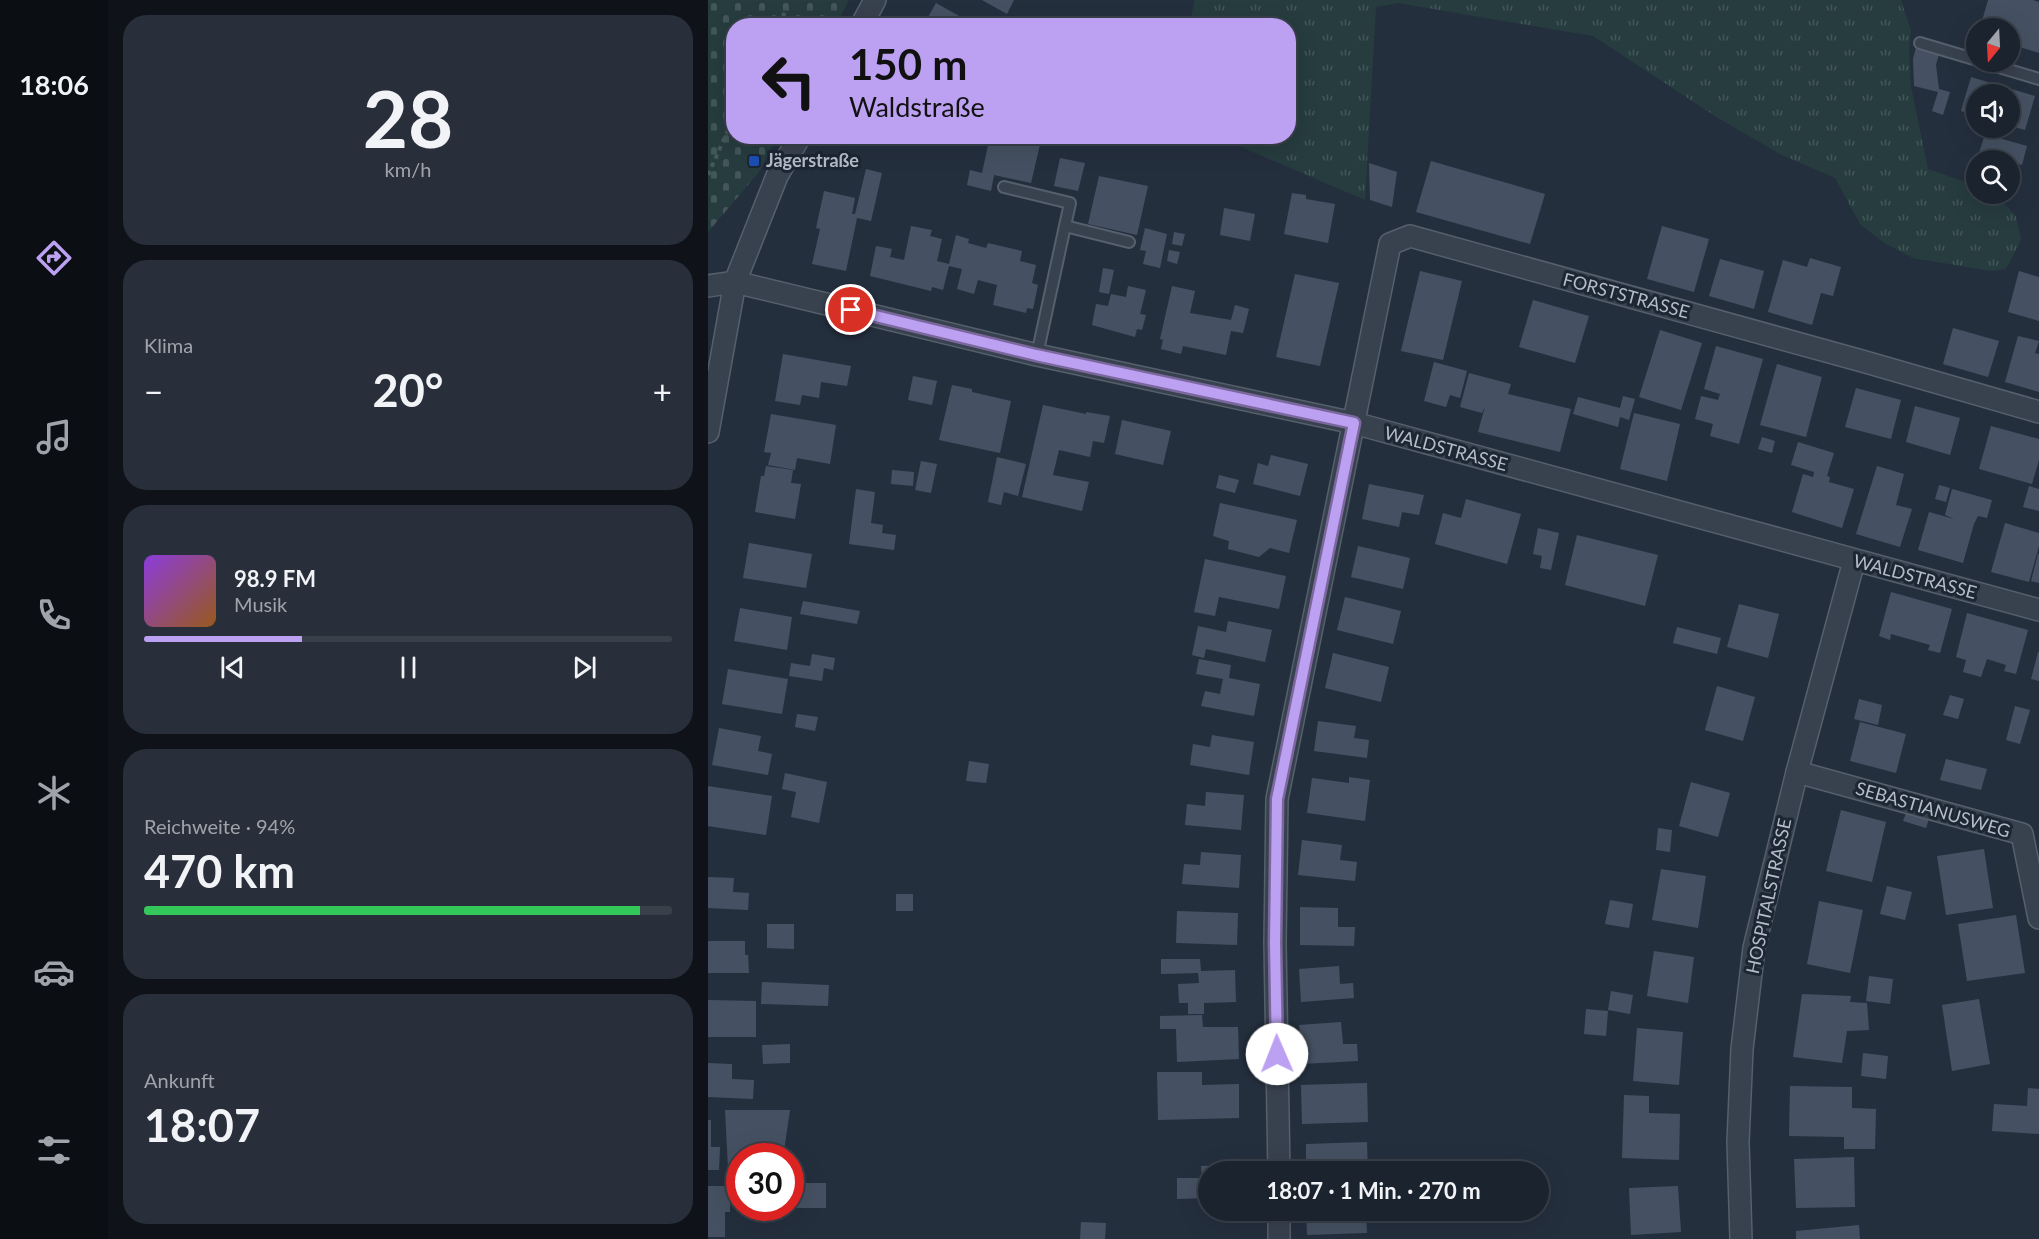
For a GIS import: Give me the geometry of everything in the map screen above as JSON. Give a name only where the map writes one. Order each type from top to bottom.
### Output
[{"type":"street","points":[[865,18],[875,0]]},
{"type":"street","points":[[708,432],[735,282],[777,176],[795,144]]},
{"type":"street","name":"FORSTSTRASSE","points":[[1354,423],[1390,244],[1410,236],[2039,412]]},
{"type":"street","name":"WALDSTRASSE","points":[[708,286],[735,282],[1036,355],[1354,423],[2039,610]]},
{"type":"street","points":[[1279,1161],[1275,943],[1277,799],[1354,423]]},
{"type":"street","name":"HOSPITALSTRASSE","points":[[1741,1239],[1738,1142],[1742,1049],[1754,948],[1797,772],[1854,561]]},
{"type":"street","name":"SEBASTIANUSWEG","points":[[1797,772],[2022,834],[2039,918]]},
{"type":"street","points":[[1279,1221],[1279,1239]]},
{"type":"lane","points":[[1920,43],[1966,57]]},
{"type":"lane","points":[[2016,72],[2039,79]]},
{"type":"lane","points":[[1004,187],[1070,203],[1036,355]]},
{"type":"lane","points":[[1065,226],[1129,242]]},
{"type":"path","points":[[783,18],[786,0]]},
{"type":"path","points":[[708,175],[726,135]]},
{"type":"green space","points":[[708,0],[849,0],[840,18],[726,18],[726,144],[773,144],[759,172],[708,232]]},
{"type":"green space","points":[[1195,0],[1901,0],[1911,31],[1909,50],[1911,87],[1928,169],[1966,182],[1966,204],[2005,204],[2016,216],[2021,240],[2006,269],[1991,271],[1913,258],[1883,242],[1860,224],[1835,178],[1780,154],[1718,118],[1593,36],[1398,3],[1376,7],[1365,200],[1234,144],[1296,144],[1296,18],[1191,18]]},
{"type":"building","points":[[982,0],[1014,0],[1007,14]]},
{"type":"building","points":[[1988,0],[2039,2],[2039,53],[2020,47],[2020,18],[1983,18]]},
{"type":"building","points":[[936,3],[963,18],[928,18]]},
{"type":"building","points":[[1916,47],[1939,54],[1936,65],[1939,89],[1950,92],[1943,115],[1932,111],[1938,92],[1914,86],[1913,59]]},
{"type":"building","points":[[1971,77],[1995,84],[1969,84]]},
{"type":"building","points":[[2020,92],[2035,96],[2025,130],[2020,129]]},
{"type":"building","points":[[1966,94],[1966,113],[1961,111]]},
{"type":"building","points":[[1984,138],[1999,138],[2027,146],[2022,165],[2020,164],[2020,150],[1980,150]]},
{"type":"building","points":[[988,144],[1040,144],[1031,183],[994,175],[991,191],[967,185],[970,170],[982,173]]},
{"type":"building","points":[[1060,158],[1085,163],[1078,191],[1054,186]]},
{"type":"building","points":[[1431,161],[1545,194],[1530,244],[1416,212]]},
{"type":"building","points":[[1369,163],[1397,172],[1392,207],[1370,200]]},
{"type":"building","points":[[866,169],[882,173],[871,221],[857,218],[846,271],[812,264],[820,229],[816,228],[824,191],[855,198],[852,214],[855,214]]},
{"type":"building","points":[[1099,176],[1148,186],[1137,235],[1088,224]]},
{"type":"building","points":[[1292,193],[1306,195],[1306,199],[1335,204],[1328,243],[1284,234]]},
{"type":"building","points":[[1224,208],[1255,214],[1250,241],[1220,235]]},
{"type":"building","points":[[911,226],[932,230],[930,236],[942,239],[937,261],[949,264],[956,235],[969,239],[968,243],[986,248],[988,243],[1022,251],[1020,261],[1036,265],[1032,283],[1038,285],[1033,309],[1027,308],[1026,313],[993,305],[997,285],[978,280],[974,294],[957,289],[962,269],[949,266],[943,290],[932,287],[931,291],[870,276],[876,246],[892,249],[890,257],[904,260]]},
{"type":"building","points":[[1662,226],[1709,239],[1694,292],[1647,279]]},
{"type":"building","points":[[1145,228],[1167,234],[1160,268],[1143,264],[1146,251],[1140,250]]},
{"type":"building","points":[[1174,232],[1185,234],[1182,246],[1172,244]]},
{"type":"building","points":[[1169,250],[1180,252],[1177,264],[1167,261]]},
{"type":"building","points":[[1810,258],[1841,267],[1833,296],[1821,293],[1812,325],[1768,312],[1783,260],[1807,267]]},
{"type":"building","points":[[1720,259],[1764,271],[1754,309],[1709,296]]},
{"type":"building","points":[[1103,268],[1114,270],[1109,294],[1099,292]]},
{"type":"building","points":[[1420,271],[1462,281],[1443,360],[1401,351]]},
{"type":"building","points":[[2019,271],[2039,277],[2039,321],[2008,312]]},
{"type":"building","points":[[1295,274],[1339,283],[1320,366],[1276,357]]},
{"type":"building","points":[[1128,286],[1146,290],[1140,314],[1146,315],[1142,330],[1137,329],[1135,337],[1092,325],[1096,304],[1108,306],[1111,294],[1126,297]]},
{"type":"building","points":[[1172,286],[1195,291],[1190,313],[1231,320],[1235,305],[1249,309],[1243,333],[1231,331],[1226,355],[1183,346],[1181,354],[1161,349],[1163,340],[1160,339]]},
{"type":"building","points":[[1533,300],[1589,316],[1575,363],[1519,347]]},
{"type":"building","points":[[1953,328],[1999,341],[1988,377],[1943,364]]},
{"type":"building","points":[[1660,330],[1702,343],[1681,410],[1639,397]]},
{"type":"building","points":[[2018,336],[2039,341],[2035,353],[2039,354],[2039,392],[2005,382]]},
{"type":"building","points":[[1716,346],[1763,359],[1739,444],[1710,436],[1713,424],[1695,419],[1701,396],[1718,400],[1720,394],[1704,389]]},
{"type":"building","points":[[783,354],[851,366],[847,386],[821,382],[819,398],[802,395],[800,405],[775,401]]},
{"type":"building","points":[[1434,362],[1467,371],[1460,398],[1450,395],[1446,407],[1424,401]]},
{"type":"building","points":[[1777,364],[1822,377],[1806,437],[1760,425]]},
{"type":"building","points":[[1469,373],[1511,384],[1508,394],[1571,409],[1560,452],[1478,432],[1485,406],[1482,413],[1460,407]]},
{"type":"building","points":[[913,376],[937,381],[932,405],[908,400]]},
{"type":"building","points":[[952,385],[1011,401],[1000,453],[939,440]]},
{"type":"building","points":[[1856,388],[1901,400],[1891,439],[1845,427]]},
{"type":"building","points":[[1623,396],[1635,399],[1629,420],[1620,417],[1618,427],[1573,414],[1578,397],[1620,408]]},
{"type":"building","points":[[1043,405],[1086,414],[1086,412],[1110,416],[1104,443],[1093,441],[1090,457],[1059,450],[1053,475],[1089,482],[1082,511],[1022,497]]},
{"type":"building","points":[[1915,406],[1960,418],[1950,455],[1906,442]]},
{"type":"building","points":[[1634,413],[1680,424],[1667,481],[1620,469]]},
{"type":"building","points":[[771,414],[836,425],[830,464],[797,458],[795,470],[768,465],[771,453],[764,452]]},
{"type":"building","points":[[1122,420],[1171,431],[1163,465],[1115,454]]},
{"type":"building","points":[[1991,426],[2039,439],[2039,460],[2032,484],[1979,469]]},
{"type":"building","points":[[1762,437],[1775,441],[1772,453],[1758,449]]},
{"type":"building","points":[[1798,442],[1834,453],[1827,476],[1830,477],[1829,482],[1854,489],[1842,528],[1792,512],[1803,474],[1813,477],[1814,472],[1791,465]]},
{"type":"building","points":[[1271,455],[1308,464],[1300,496],[1253,484],[1258,463],[1268,466]]},
{"type":"building","points":[[997,457],[1026,464],[1018,496],[1004,492],[1001,505],[988,502]]},
{"type":"building","points":[[921,461],[937,464],[931,493],[915,490]]},
{"type":"building","points":[[766,466],[793,470],[791,483],[801,484],[795,519],[755,512],[761,476],[764,476]]},
{"type":"building","points":[[1877,466],[1904,474],[1896,505],[1912,509],[1900,547],[1856,534]]},
{"type":"building","points":[[892,470],[914,472],[913,486],[891,484]]},
{"type":"building","points":[[1219,475],[1239,480],[1235,493],[1216,488]]},
{"type":"building","points":[[1369,484],[1424,495],[1419,515],[1402,512],[1399,527],[1362,519]]},
{"type":"building","points":[[1939,485],[1950,488],[1946,502],[1935,499]]},
{"type":"building","points":[[2029,486],[2039,489],[2039,511],[2023,507]]},
{"type":"building","points":[[856,489],[875,492],[871,523],[883,525],[882,533],[896,535],[894,550],[849,544]]},
{"type":"building","points":[[1952,489],[1992,500],[1987,518],[1978,516],[1974,524],[1963,563],[1918,550],[1929,512],[1954,519],[1945,515]]},
{"type":"building","points":[[1466,499],[1521,514],[1507,564],[1435,544],[1443,513],[1461,518]]},
{"type":"building","points":[[1220,503],[1297,520],[1289,553],[1270,548],[1259,557],[1228,549],[1229,541],[1213,536]]},
{"type":"building","points":[[2005,523],[2039,533],[2039,546],[2029,582],[1991,572]]},
{"type":"building","points":[[1538,528],[1559,533],[1551,570],[1540,568],[1542,556],[1533,554]]},
{"type":"building","points":[[1577,535],[1658,555],[1645,606],[1565,585]]},
{"type":"building","points":[[749,543],[812,554],[806,588],[743,578]]},
{"type":"building","points":[[1358,546],[1410,558],[1403,589],[1351,577]]},
{"type":"building","points":[[2039,554],[2039,583],[2031,581]]},
{"type":"building","points":[[1205,559],[1286,576],[1279,609],[1219,597],[1215,616],[1194,612]]},
{"type":"building","points":[[1891,592],[1952,609],[1940,653],[1928,650],[1930,645],[1891,634],[1890,640],[1879,636]]},
{"type":"building","points":[[1345,597],[1401,611],[1393,644],[1337,630]]},
{"type":"building","points":[[803,601],[860,611],[857,624],[800,614]]},
{"type":"building","points":[[1739,604],[1779,614],[1768,658],[1727,647]]},
{"type":"building","points":[[740,608],[792,617],[787,650],[734,641]]},
{"type":"building","points":[[1967,613],[2028,630],[2016,674],[2004,671],[2006,665],[1987,659],[1981,677],[1963,672],[1966,660],[1956,657]]},
{"type":"building","points":[[1228,621],[1272,630],[1265,662],[1206,649],[1204,658],[1192,655],[1198,626],[1226,632]]},
{"type":"building","points":[[1677,627],[1721,638],[1717,654],[1673,643]]},
{"type":"building","points":[[2039,652],[2039,681],[2031,679]]},
{"type":"building","points":[[1333,653],[1389,667],[1381,702],[1325,688]]},
{"type":"building","points":[[812,654],[835,658],[833,670],[824,668],[822,681],[789,676],[791,663],[810,666]]},
{"type":"building","points":[[1199,659],[1231,665],[1229,678],[1260,684],[1254,716],[1201,706],[1205,691],[1220,694],[1223,679],[1196,674]]},
{"type":"building","points":[[728,669],[788,679],[782,714],[722,704]]},
{"type":"building","points":[[1717,686],[1755,697],[1743,741],[1705,730]]},
{"type":"building","points":[[1950,695],[1964,699],[1958,719],[1943,715]]},
{"type":"building","points":[[1859,699],[1882,705],[1878,725],[1854,719]]},
{"type":"building","points":[[2015,706],[2030,710],[2020,744],[2006,740]]},
{"type":"building","points":[[797,714],[818,717],[815,731],[795,727]]},
{"type":"building","points":[[1318,721],[1356,726],[1354,738],[1369,740],[1367,758],[1314,751]]},
{"type":"building","points":[[1860,722],[1906,734],[1896,773],[1850,761]]},
{"type":"building","points":[[719,728],[761,736],[758,751],[772,754],[768,775],[712,765]]},
{"type":"building","points":[[1212,735],[1254,742],[1249,775],[1190,765],[1193,744],[1210,747]]},
{"type":"building","points":[[1946,759],[1987,769],[1981,790],[1940,780]]},
{"type":"building","points":[[969,761],[989,764],[986,783],[966,781]]},
{"type":"building","points":[[785,773],[827,782],[819,823],[791,817],[796,792],[782,789]]},
{"type":"building","points":[[1349,777],[1370,780],[1365,821],[1307,813],[1312,778],[1349,783]]},
{"type":"building","points":[[1691,782],[1730,793],[1718,837],[1679,826]]},
{"type":"building","points":[[708,786],[772,796],[766,835],[708,826]]},
{"type":"building","points":[[1206,792],[1244,795],[1241,830],[1185,825],[1187,804],[1205,806]]},
{"type":"building","points":[[1908,808],[1930,815],[1926,828],[1903,821]]},
{"type":"building","points":[[1841,810],[1886,822],[1872,882],[1826,871]]},
{"type":"building","points":[[1658,828],[1672,830],[1670,852],[1656,850]]},
{"type":"building","points":[[1302,840],[1342,845],[1340,860],[1357,862],[1355,881],[1298,875]]},
{"type":"building","points":[[1984,849],[1993,908],[1946,915],[1937,856]]},
{"type":"building","points":[[1201,852],[1241,855],[1239,888],[1182,884],[1184,864],[1200,865]]},
{"type":"building","points":[[1661,869],[1706,876],[1698,928],[1652,920]]},
{"type":"building","points":[[708,877],[734,878],[733,892],[749,893],[748,910],[708,908]]},
{"type":"building","points":[[1887,886],[1912,892],[1905,920],[1880,914]]},
{"type":"building","points":[[896,894],[913,894],[913,911],[896,911]]},
{"type":"building","points":[[1610,900],[1633,904],[1629,928],[1605,924]]},
{"type":"building","points":[[1819,901],[1863,910],[1850,973],[1807,964]]},
{"type":"building","points":[[1300,907],[1338,908],[1338,927],[1355,927],[1354,946],[1300,945]]},
{"type":"building","points":[[1177,911],[1238,913],[1237,945],[1176,943]]},
{"type":"building","points":[[2016,915],[2025,973],[1967,981],[1958,924]]},
{"type":"building","points":[[767,924],[794,924],[794,949],[767,948]]},
{"type":"building","points":[[708,941],[745,941],[749,973],[708,973]]},
{"type":"building","points":[[1654,951],[1694,957],[1688,1003],[1647,996]]},
{"type":"building","points":[[1161,959],[1200,959],[1201,971],[1235,970],[1236,1002],[1204,1003],[1204,1014],[1188,1014],[1188,1003],[1179,1003],[1178,984],[1199,983],[1198,973],[1161,974]]},
{"type":"building","points":[[1339,966],[1340,984],[1353,983],[1354,998],[1301,1002],[1299,969]]},
{"type":"building","points":[[1869,976],[1893,979],[1890,1004],[1866,1001]]},
{"type":"building","points":[[762,982],[829,985],[828,1006],[761,1004]]},
{"type":"building","points":[[1611,991],[1633,995],[1630,1014],[1608,1010]]},
{"type":"building","points":[[1802,994],[1851,996],[1850,1002],[1867,1003],[1869,1030],[1847,1031],[1842,1063],[1793,1057]]},
{"type":"building","points":[[1979,999],[1990,1064],[1952,1071],[1942,1005]]},
{"type":"building","points":[[708,1000],[756,1001],[756,1037],[708,1037]]},
{"type":"building","points":[[1586,1009],[1608,1011],[1606,1036],[1584,1034]]},
{"type":"building","points":[[1202,1015],[1203,1027],[1238,1027],[1239,1059],[1177,1062],[1176,1029],[1160,1029],[1160,1016]]},
{"type":"building","points":[[1341,1022],[1343,1044],[1357,1044],[1358,1061],[1302,1064],[1299,1025]]},
{"type":"building","points":[[1637,1028],[1683,1032],[1679,1085],[1633,1081]]},
{"type":"building","points":[[790,1044],[790,1063],[763,1064],[762,1045]]},
{"type":"building","points":[[1863,1053],[1888,1056],[1886,1079],[1861,1076]]},
{"type":"building","points":[[708,1063],[732,1064],[732,1079],[754,1080],[753,1099],[708,1097]]},
{"type":"building","points":[[1157,1072],[1202,1072],[1202,1085],[1239,1084],[1239,1118],[1158,1120]]},
{"type":"building","points":[[1367,1083],[1368,1122],[1302,1124],[1301,1085]]},
{"type":"building","points":[[1790,1086],[1852,1087],[1852,1108],[1876,1109],[1875,1149],[1844,1149],[1844,1137],[1789,1136]]},
{"type":"building","points":[[2028,1088],[2039,1089],[2039,1134],[1992,1131],[1994,1104],[2027,1106]]},
{"type":"building","points":[[1624,1095],[1649,1096],[1649,1113],[1680,1114],[1679,1160],[1622,1158]]},
{"type":"building","points":[[725,1110],[790,1110],[785,1143],[727,1143]]},
{"type":"building","points":[[708,1120],[711,1120],[711,1147],[720,1147],[719,1170],[708,1170]]},
{"type":"building","points":[[1367,1142],[1368,1161],[1306,1161],[1306,1144]]},
{"type":"building","points":[[1854,1157],[1855,1207],[1796,1208],[1794,1159]]},
{"type":"building","points":[[1177,1178],[1198,1178],[1198,1198],[1177,1199]]},
{"type":"building","points":[[804,1183],[826,1183],[826,1208],[804,1208]]},
{"type":"building","points":[[708,1186],[726,1186],[725,1237],[708,1237]]},
{"type":"building","points":[[1678,1186],[1681,1232],[1631,1235],[1629,1188]]},
{"type":"building","points":[[1306,1221],[1366,1221],[1367,1233],[1307,1235]]},
{"type":"building","points":[[1081,1222],[1106,1223],[1105,1239],[1080,1239]]},
{"type":"building","points":[[1859,1225],[1860,1239],[1796,1239],[1796,1231]]},
{"type":"place","name":"Jägerstraße","points":[[754,161]]},
{"type":"route","points":[[851,310],[1036,355],[1354,423],[1277,799],[1275,943],[1277,1054]]}]
